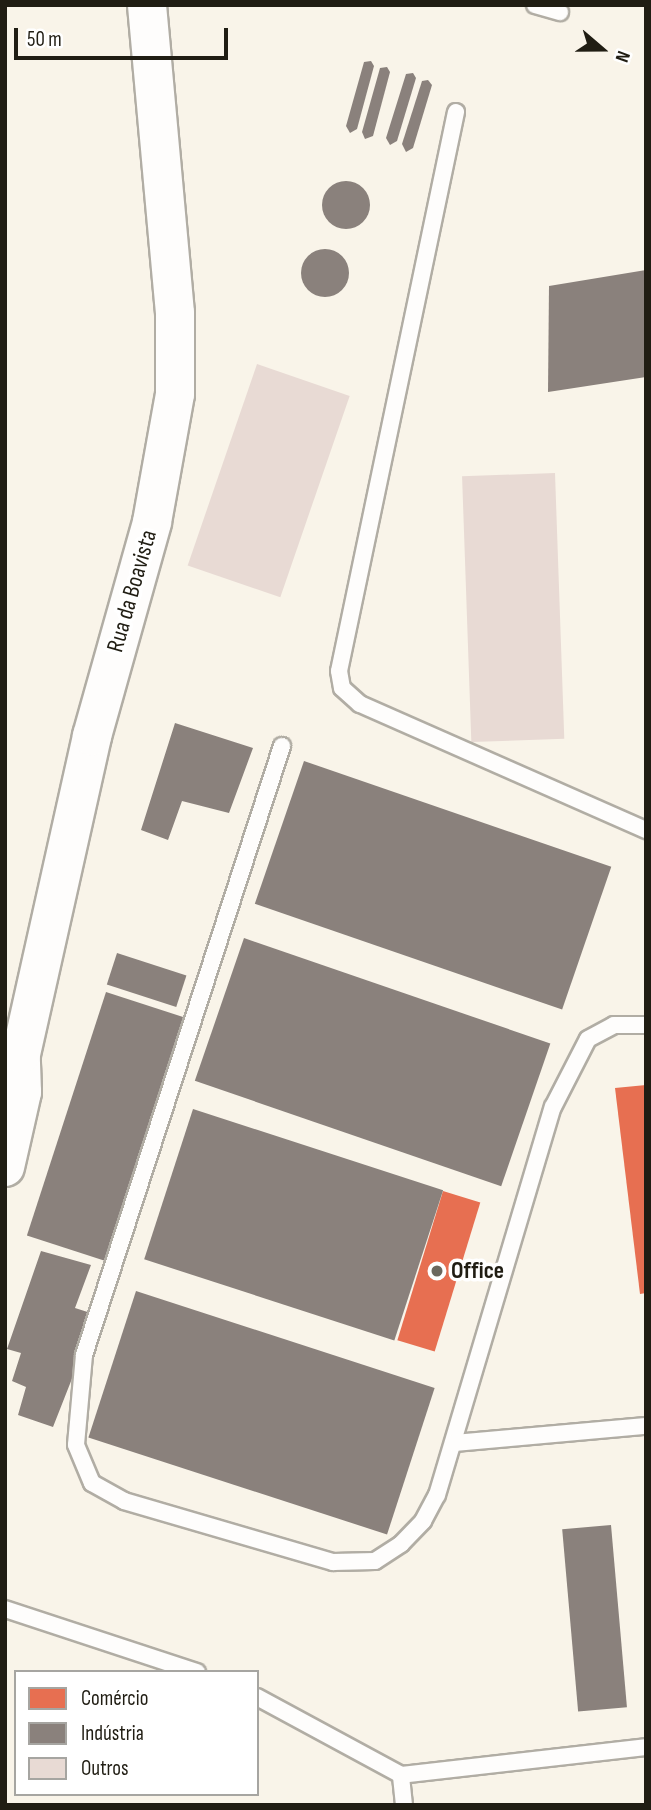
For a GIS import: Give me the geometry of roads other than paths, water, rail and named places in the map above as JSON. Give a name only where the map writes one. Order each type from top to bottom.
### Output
[{"type":"main road","name":"Rua da Boavista","points":[[5,1167],[13,1090],[13,1052],[92,736],[152,522],[175,394],[175,313],[147,5]]},
{"type":"lane","points":[[535,5],[560,12]]},
{"type":"lane","points":[[456,112],[339,671],[342,688],[360,704],[646,830]]},
{"type":"lane","points":[[282,746],[84,1355],[76,1445],[92,1483],[124,1501],[332,1562],[375,1561],[401,1544],[423,1521],[437,1495],[553,1107],[589,1039],[614,1025],[646,1025]]},
{"type":"lane","points":[[454,1443],[646,1426]]},
{"type":"lane","points":[[5,1609],[191,1670]]},
{"type":"lane","points":[[259,1698],[401,1775],[646,1747]]},
{"type":"lane","points":[[401,1775],[404,1805]]},
{"type":"place","name":"Office","points":[[437,1271]]}]
